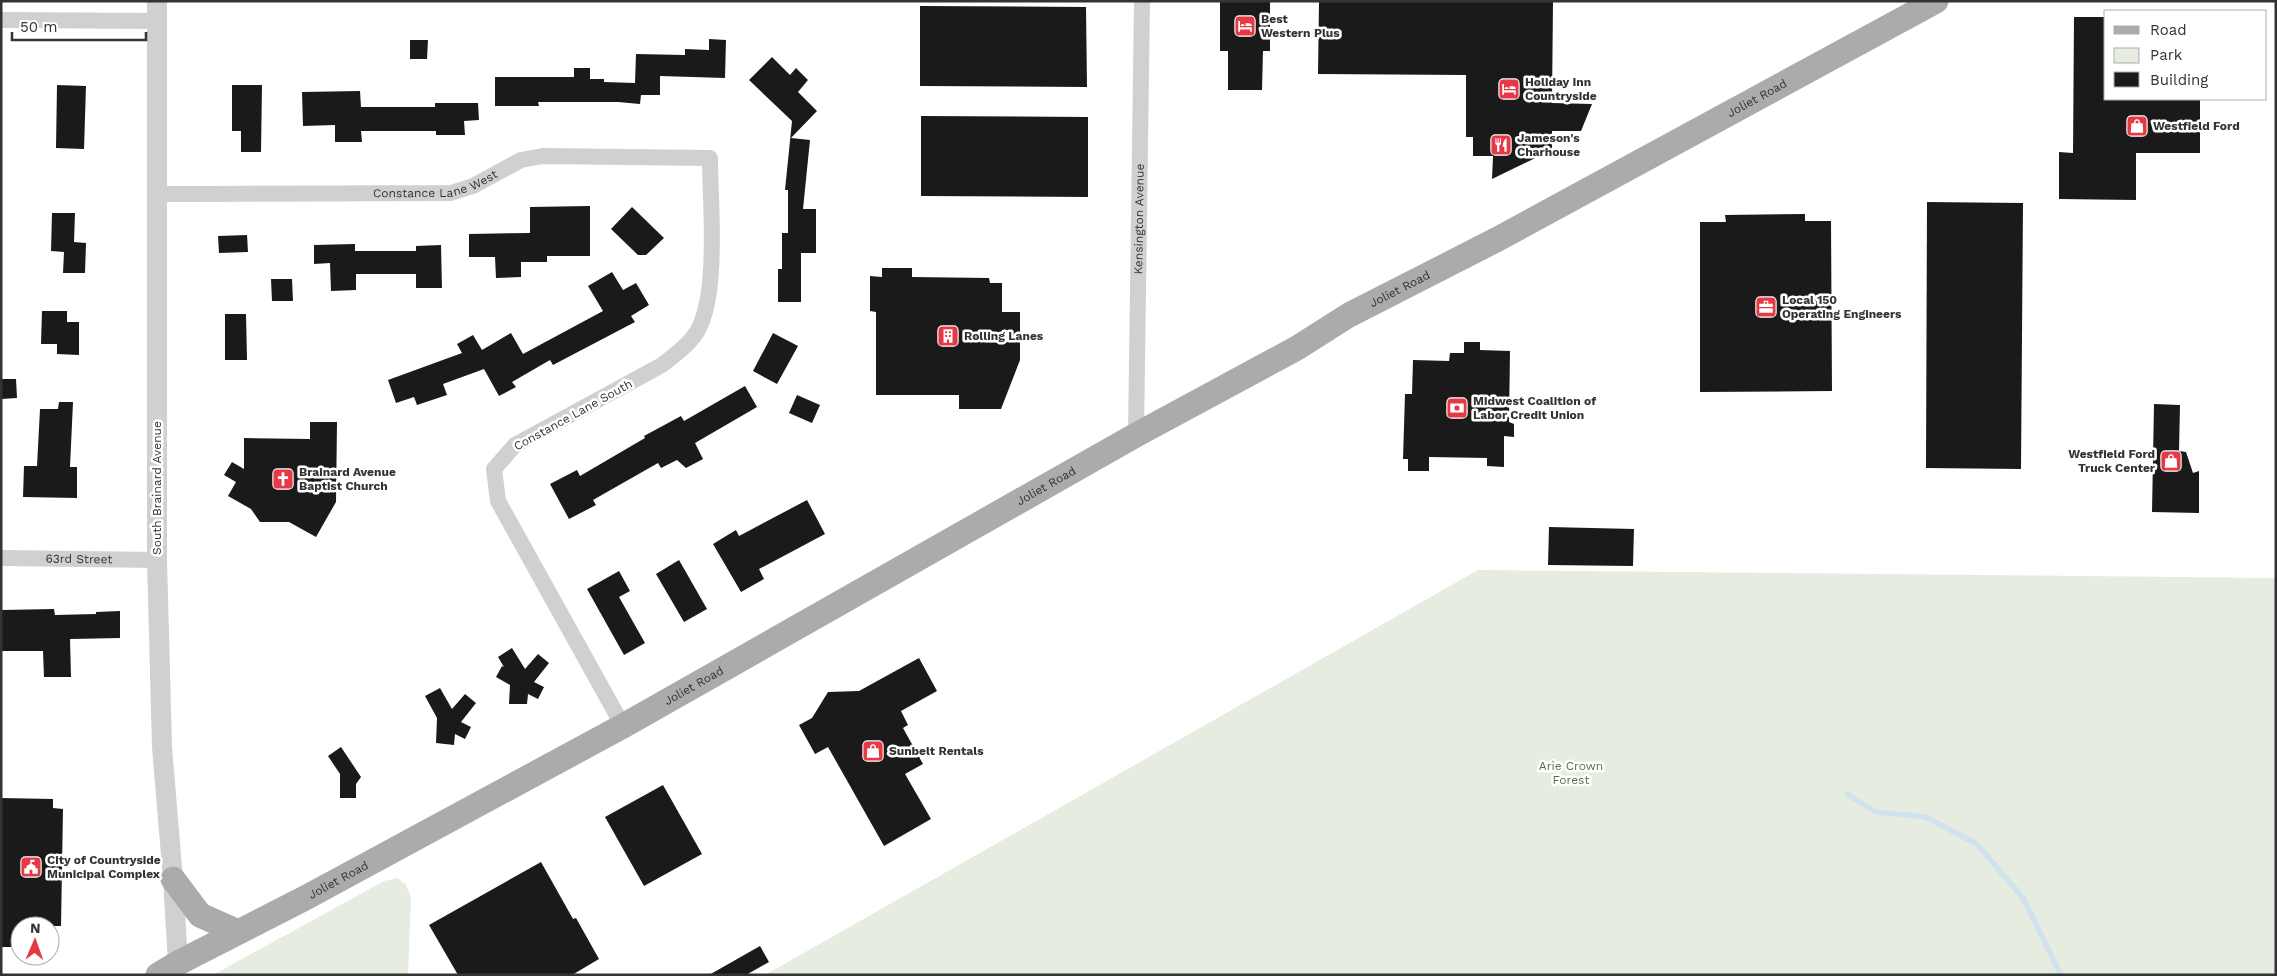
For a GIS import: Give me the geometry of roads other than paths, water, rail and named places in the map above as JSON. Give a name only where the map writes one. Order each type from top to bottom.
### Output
[{"type":"main road","name":"Joliet Road","points":[[171,971],[238,932],[307,898],[623,726],[1136,435],[1297,348],[1349,315],[1510,233],[1936,1]]},
{"type":"main road","points":[[173,879],[200,915],[238,932]]},
{"type":"street","name":"South Brainard Avenue","points":[[157,1],[157,560],[162,747],[173,879],[171,971]]},
{"type":"street","name":"Kensington Avenue","points":[[1136,435],[1142,1]]},
{"type":"street","points":[[1,20],[157,21]]},
{"type":"street","name":"Constance Lane West","points":[[157,194],[451,193],[473,186],[521,160],[543,156],[710,158]]},
{"type":"street","name":"Constance Lane South","points":[[623,726],[498,501],[494,468],[515,445],[662,365],[680,351],[697,331],[706,309],[711,280],[710,158]]},
{"type":"street","name":"63rd Street","points":[[1,558],[157,560]]},
{"type":"waterway","points":[[1847,794],[1876,812],[1926,817],[1977,844],[2023,898],[2061,975]]},
{"type":"place","name":"Best Western Plus","points":[[1245,26]]},
{"type":"place","name":"Holiday Inn Countryside","points":[[1509,89]]},
{"type":"place","name":"Westfield Ford","points":[[2137,126]]},
{"type":"place","name":"Jameson's Charhouse","points":[[1501,145]]},
{"type":"place","name":"Local 150 Operating Engineers","points":[[1766,307]]},
{"type":"place","name":"Rolling Lanes","points":[[948,336]]},
{"type":"place","name":"Midwest Coalition of Labor Credit Union","points":[[1457,408]]},
{"type":"place","name":"Westfield Ford Truck Center","points":[[2171,461]]},
{"type":"place","name":"Brainard Avenue Baptist Church","points":[[283,479]]},
{"type":"place","name":"Sunbelt Rentals","points":[[873,751]]},
{"type":"place","name":"City of Countryside Municipal Complex","points":[[31,867]]},
{"type":"park label","name":"Arie Crown Forest","points":[[1571,773]]}]
